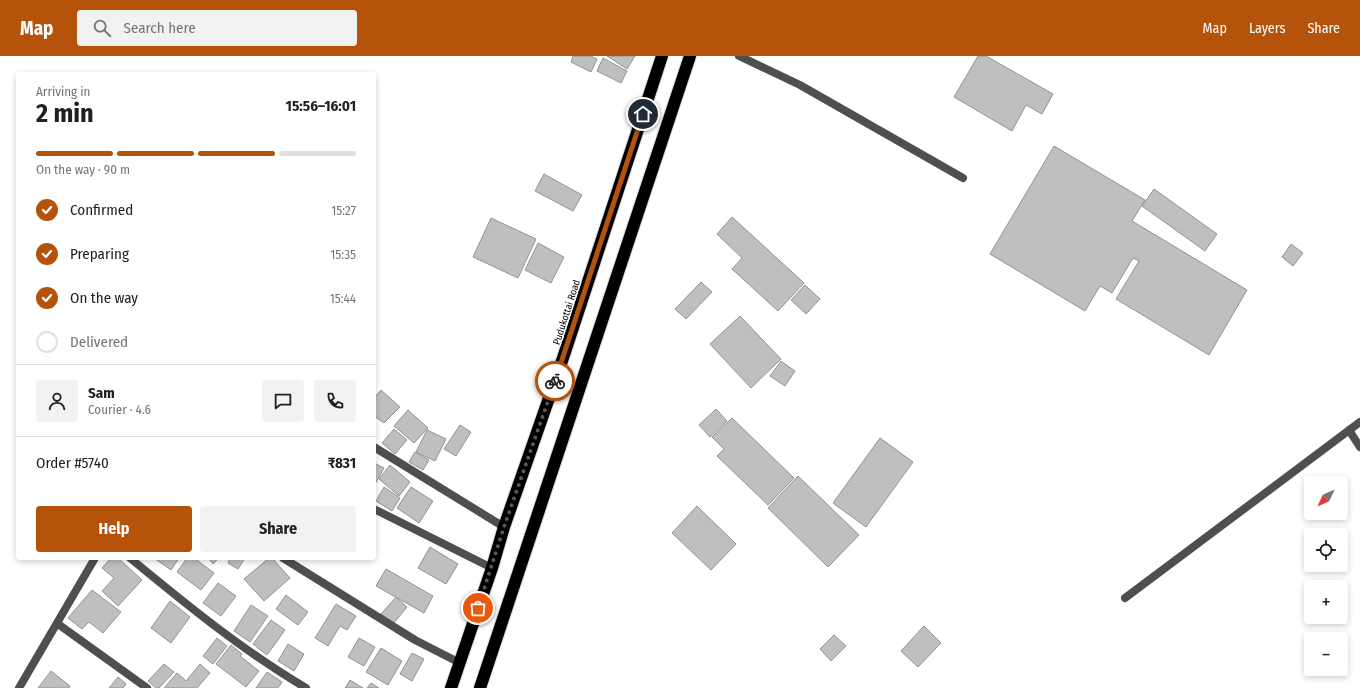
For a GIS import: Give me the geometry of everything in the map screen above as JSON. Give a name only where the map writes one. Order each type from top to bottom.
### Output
[{"type":"highway","name":"Pudukottai Road","points":[[451,688],[492,568],[504,527],[564,355],[662,56]]},
{"type":"highway","points":[[480,688],[690,56]]},
{"type":"street","points":[[739,56],[800,85],[963,178]]},
{"type":"street","points":[[1125,598],[1360,422]]},
{"type":"street","points":[[1349,430],[1360,447]]},
{"type":"street","points":[[376,448],[504,527]]},
{"type":"street","points":[[376,510],[492,568]]},
{"type":"street","points":[[19,688],[58,624],[94,560]]},
{"type":"street","points":[[132,560],[212,626],[270,667],[306,688]]},
{"type":"street","points":[[286,560],[415,640],[460,663]]},
{"type":"street","points":[[58,624],[147,688]]},
{"type":"building","points":[[573,56],[591,56],[597,59],[591,72],[571,62]]},
{"type":"building","points":[[607,56],[635,56],[627,69]]},
{"type":"building","points":[[978,56],[986,56],[1053,94],[1042,114],[1026,105],[1012,131],[954,97]]},
{"type":"building","points":[[603,58],[627,71],[621,83],[597,71]]},
{"type":"building","points":[[1054,146],[1145,200],[1132,221],[1247,290],[1209,355],[1116,299],[1139,261],[1133,258],[1112,293],[1100,286],[1085,311],[990,254]]},
{"type":"building","points":[[544,174],[582,195],[573,211],[535,191]]},
{"type":"building","points":[[1154,189],[1217,234],[1205,251],[1142,206]]},
{"type":"building","points":[[732,217],[804,283],[778,311],[732,269],[742,258],[717,234]]},
{"type":"building","points":[[491,218],[536,239],[518,278],[473,257]]},
{"type":"building","points":[[538,243],[564,257],[551,283],[525,270]]},
{"type":"building","points":[[1291,244],[1303,253],[1293,266],[1282,257]]},
{"type":"building","points":[[701,282],[712,292],[686,319],[675,309]]},
{"type":"building","points":[[805,285],[820,299],[806,314],[791,300]]},
{"type":"building","points":[[740,316],[781,359],[751,388],[710,344]]},
{"type":"building","points":[[781,361],[795,371],[785,386],[770,376]]},
{"type":"building","points":[[381,390],[400,407],[384,423],[376,417],[376,396]]},
{"type":"building","points":[[716,409],[727,421],[710,437],[699,425]]},
{"type":"building","points":[[408,410],[428,428],[414,443],[394,426]]},
{"type":"building","points":[[732,418],[794,478],[768,505],[717,456],[724,449],[712,437]]},
{"type":"building","points":[[460,425],[471,432],[456,456],[444,449]]},
{"type":"building","points":[[394,429],[407,440],[395,454],[382,443]]},
{"type":"building","points":[[427,430],[446,439],[435,461],[416,452]]},
{"type":"building","points":[[880,438],[913,462],[866,527],[833,503]]},
{"type":"building","points":[[415,452],[429,460],[423,470],[409,462]]},
{"type":"building","points":[[376,464],[384,468],[376,482]]},
{"type":"building","points":[[390,465],[410,482],[399,496],[379,479]]},
{"type":"building","points":[[798,476],[859,535],[828,567],[768,508]]},
{"type":"building","points":[[384,487],[400,498],[392,511],[376,501]]},
{"type":"building","points":[[411,487],[433,501],[419,523],[397,508]]},
{"type":"building","points":[[697,506],[736,544],[711,570],[672,533]]},
{"type":"building","points":[[430,547],[458,564],[446,584],[418,568]]},
{"type":"building","points":[[109,560],[120,560],[142,580],[118,606],[102,591],[114,578],[102,568]]},
{"type":"building","points":[[157,560],[178,560],[171,570]]},
{"type":"building","points":[[186,560],[197,560],[214,573],[201,590],[177,572]]},
{"type":"building","points":[[210,560],[217,560],[213,564]]},
{"type":"building","points":[[229,560],[244,560],[238,569],[228,563]]},
{"type":"building","points":[[267,560],[274,560],[290,578],[264,601],[244,579]]},
{"type":"building","points":[[386,569],[433,596],[424,613],[376,586]]},
{"type":"building","points":[[218,583],[236,596],[221,616],[203,603]]},
{"type":"building","points":[[92,590],[121,612],[103,633],[89,622],[82,629],[68,618]]},
{"type":"building","points":[[286,595],[308,612],[298,625],[276,609]]},
{"type":"building","points":[[396,597],[407,607],[393,624],[381,614]]},
{"type":"building","points":[[170,601],[190,617],[171,643],[151,628]]},
{"type":"building","points":[[336,604],[356,616],[347,630],[340,626],[328,646],[315,638]]},
{"type":"building","points":[[251,605],[268,616],[250,642],[234,631]]},
{"type":"building","points":[[271,620],[285,630],[267,655],[253,644]]},
{"type":"building","points":[[924,626],[941,643],[918,667],[901,651]]},
{"type":"building","points":[[834,635],[846,646],[831,661],[820,649]]},
{"type":"building","points":[[217,638],[227,646],[213,664],[203,656]]},
{"type":"building","points":[[359,638],[375,647],[364,666],[348,657]]},
{"type":"building","points":[[288,644],[304,654],[294,671],[278,661]]},
{"type":"building","points":[[231,645],[242,654],[240,656],[259,671],[246,687],[216,664]]},
{"type":"building","points":[[381,648],[402,661],[388,685],[366,672]]},
{"type":"building","points":[[412,653],[424,659],[412,681],[400,674]]},
{"type":"building","points":[[164,664],[174,672],[159,688],[156,688],[148,681]]},
{"type":"building","points":[[200,664],[210,673],[197,688],[164,688],[177,673],[186,681]]},
{"type":"building","points":[[51,671],[70,686],[69,688],[38,688]]},
{"type":"building","points":[[267,672],[282,682],[278,688],[256,688]]},
{"type":"building","points":[[118,677],[126,684],[123,688],[109,688]]},
{"type":"building","points":[[350,680],[363,688],[345,688]]},
{"type":"building","points":[[371,683],[379,688],[367,688]]},
{"type":"way so far","points":[[478,608],[504,527],[555,381]]},
{"type":"route","points":[[555,381],[643,114]]}]
